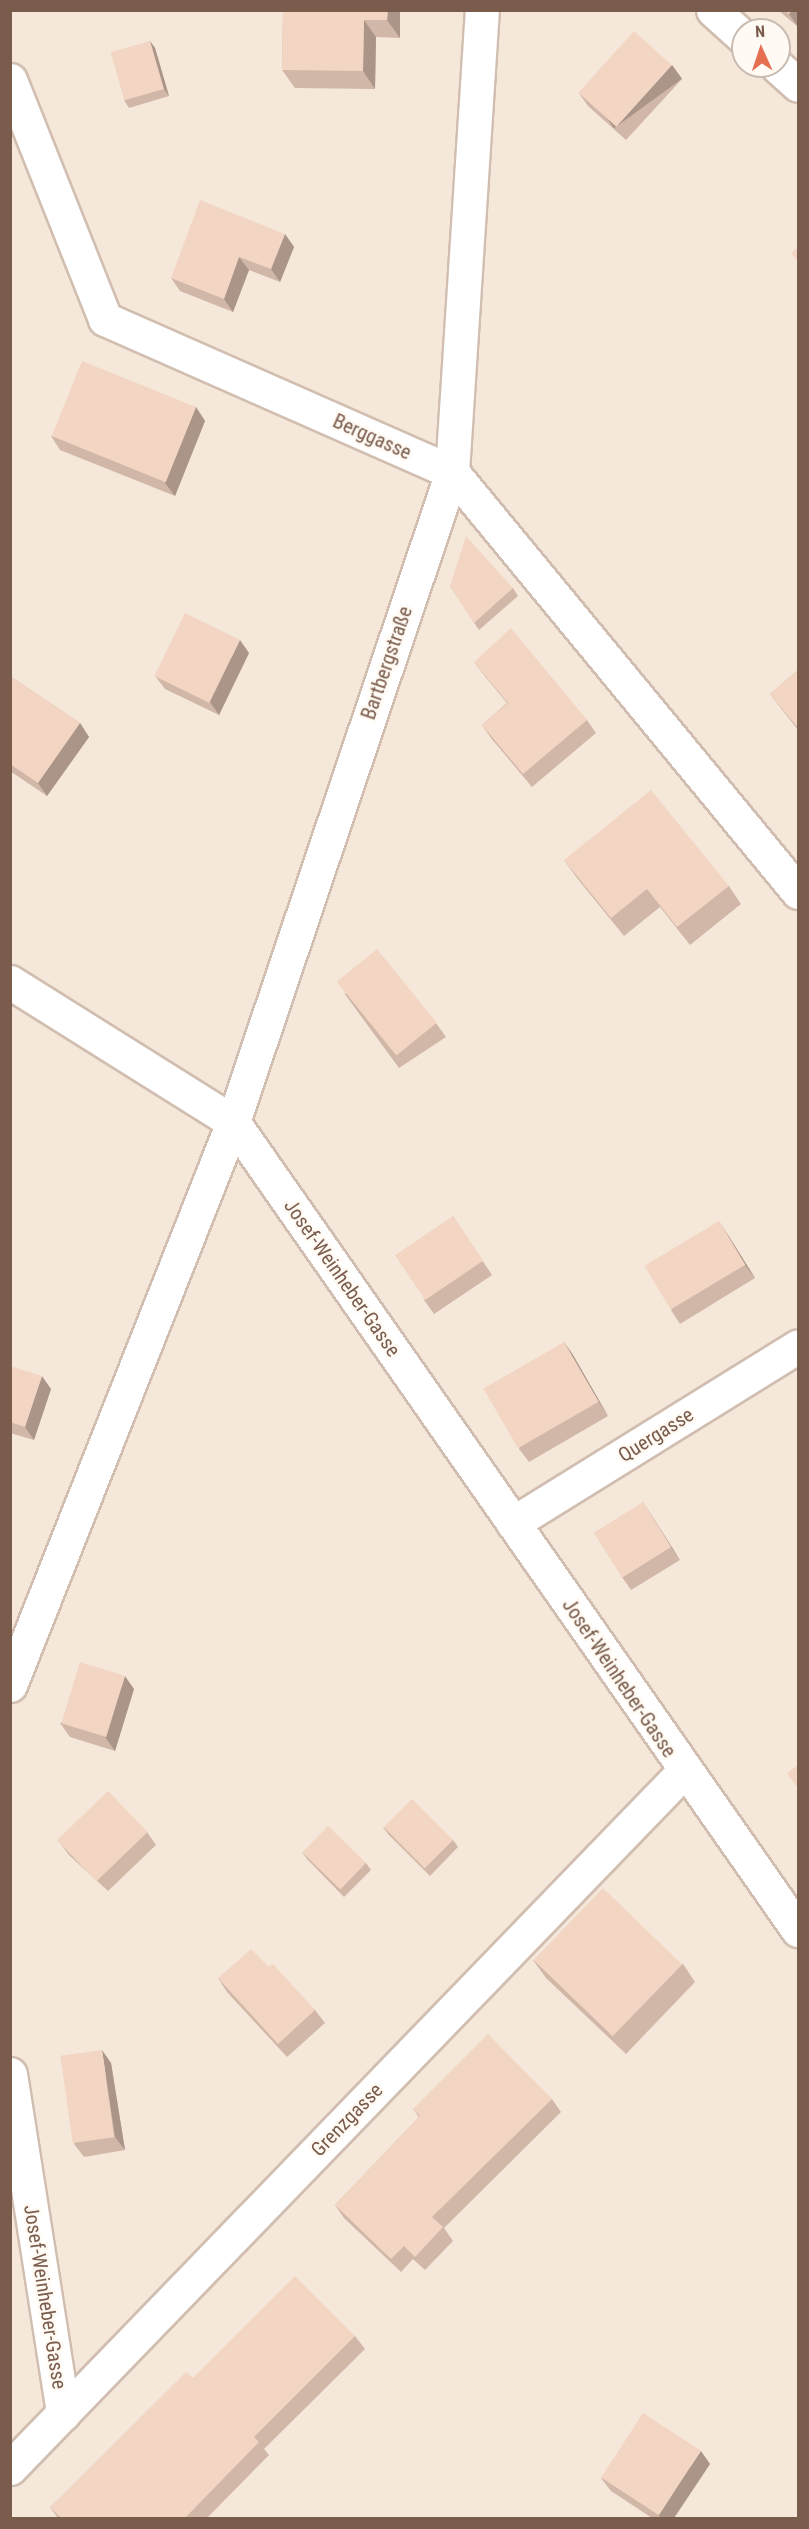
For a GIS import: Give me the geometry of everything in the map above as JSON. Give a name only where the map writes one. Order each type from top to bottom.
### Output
[{"type":"street","points":[[482,10],[452,472],[798,892]]},
{"type":"street","points":[[713,10],[731,26]]},
{"type":"street","name":"Berggasse","points":[[10,80],[105,319],[452,472]]},
{"type":"street","name":"Bartbergstraße","points":[[233,1122],[452,472]]},
{"type":"street","points":[[10,982],[233,1122],[10,1685]]},
{"type":"street","name":"Josef-Weinheber-Gasse","points":[[233,1122],[513,1523],[683,1772],[798,1930]]},
{"type":"street","name":"Quergasse","points":[[513,1523],[798,1346]]},
{"type":"street","name":"Grenzgasse","points":[[10,2468],[683,1772]]},
{"type":"street","name":"Josef-Weinheber-Gasse","points":[[10,2074],[63,2414]]},
{"type":"shaded area","points":[[11,11],[798,11],[798,2518],[11,2518]]},
{"type":"building","points":[[283,10],[388,10],[387,20],[364,20],[363,71],[282,70]]},
{"type":"building","points":[[634,31],[672,65],[616,127],[578,93]]},
{"type":"building","points":[[150,41],[164,89],[124,100],[111,52]]},
{"type":"building","points":[[200,200],[285,234],[271,269],[239,257],[224,299],[171,278]]},
{"type":"building","points":[[798,247],[798,262],[791,253]]},
{"type":"building","points":[[82,361],[196,407],[166,482],[52,436]]},
{"type":"building","points":[[466,536],[513,588],[474,623],[450,586]]},
{"type":"building","points":[[185,613],[240,640],[209,703],[154,676]]},
{"type":"building","points":[[511,628],[587,720],[523,774],[482,725],[508,703],[474,662]]},
{"type":"building","points":[[798,670],[798,728],[770,694]]},
{"type":"building","points":[[10,676],[80,723],[38,783],[10,764]]},
{"type":"building","points":[[651,790],[729,886],[677,927],[647,889],[611,918],[564,860]]},
{"type":"building","points":[[377,949],[437,1023],[396,1056],[337,982]]},
{"type":"building","points":[[453,1216],[483,1261],[425,1300],[395,1255]]},
{"type":"building","points":[[719,1221],[745,1265],[671,1310],[644,1266]]},
{"type":"building","points":[[564,1342],[598,1402],[518,1448],[483,1388]]},
{"type":"building","points":[[10,1366],[42,1376],[25,1427],[10,1422]]},
{"type":"building","points":[[643,1502],[671,1547],[622,1578],[594,1533]]},
{"type":"building","points":[[80,1662],[125,1676],[106,1737],[61,1723]]},
{"type":"building","points":[[798,1765],[798,1789],[787,1773]]},
{"type":"building","points":[[108,1791],[148,1832],[97,1881],[57,1840]]},
{"type":"building","points":[[412,1799],[453,1840],[425,1868],[384,1827]]},
{"type":"building","points":[[328,1826],[366,1863],[340,1889],[302,1853]]},
{"type":"building","points":[[603,1888],[682,1964],[613,2036],[534,1960]]},
{"type":"building","points":[[251,1949],[269,1967],[273,1964],[315,2010],[278,2044],[218,1978]]},
{"type":"building","points":[[488,2034],[552,2099],[432,2217],[443,2227],[415,2257],[404,2246],[391,2259],[335,2205],[420,2116],[413,2109]]},
{"type":"building","points":[[102,2050],[114,2137],[73,2143],[60,2056]]},
{"type":"building","points":[[295,2276],[355,2336],[254,2437],[259,2442],[185,2518],[61,2518],[50,2507],[186,2372],[193,2378]]},
{"type":"building","points":[[643,2413],[701,2451],[659,2515],[601,2478]]}]
